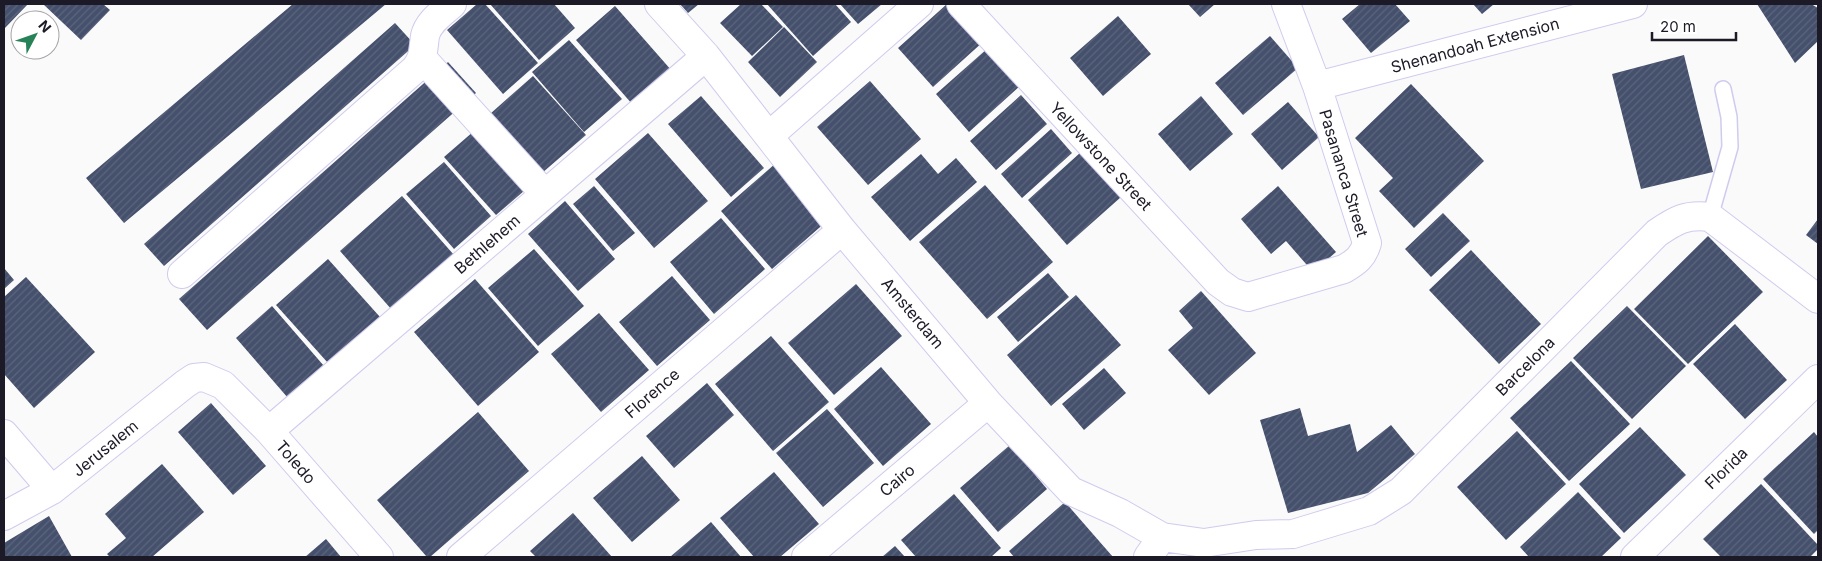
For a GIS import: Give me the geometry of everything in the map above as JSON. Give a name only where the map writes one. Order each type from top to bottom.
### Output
[{"type":"street","points":[[182,274],[415,69],[422,58],[428,27],[452,4]]},
{"type":"street","name":"Amsterdam","points":[[659,4],[706,56],[770,135],[842,230],[988,402],[1071,491],[1120,513],[1155,547],[1208,550]]},
{"type":"street","points":[[770,135],[919,4]]},
{"type":"street","name":"Yellowstone Street","points":[[961,4],[1218,282],[1232,292],[1248,297]]},
{"type":"street","name":"Pasananca Street","points":[[1248,297],[1344,269],[1356,262],[1364,253],[1367,242],[1317,86],[1286,4]]},
{"type":"street","name":"Shenandoah Extension","points":[[1317,86],[1633,4]]},
{"type":"street","name":"Bethlehem","points":[[268,431],[706,56]]},
{"type":"street","points":[[422,58],[545,194]]},
{"type":"street","name":"Barcelona","points":[[1208,550],[1256,535],[1293,534],[1368,511],[1401,491],[1657,233],[1675,221],[1693,215],[1710,217]]},
{"type":"street","points":[[1710,217],[1818,299]]},
{"type":"street","name":"Florence","points":[[461,557],[842,230]]},
{"type":"street","name":"Toledo","points":[[204,377],[223,385],[268,431],[379,557]]},
{"type":"street","name":"Jerusalem","points":[[4,516],[52,490],[185,384],[194,378],[204,377]]},
{"type":"street","name":"Florida","points":[[1635,557],[1818,379]]},
{"type":"street","name":"Cairo","points":[[806,557],[988,402]]},
{"type":"street","points":[[4,434],[52,490]]},
{"type":"lane","points":[[1710,217],[1730,147],[1729,117],[1723,89]]},
{"type":"building","points":[[4,4],[28,4],[22,10],[10,10],[10,23],[4,29]]},
{"type":"building","points":[[43,4],[103,4],[110,10],[81,40],[60,20],[60,10],[49,10]]},
{"type":"building","points":[[293,4],[386,4],[124,223],[86,178]]},
{"type":"building","points":[[477,4],[485,4],[538,63],[503,94],[447,30]]},
{"type":"building","points":[[490,4],[554,4],[575,28],[539,60]]},
{"type":"building","points":[[680,4],[699,4],[688,13]]},
{"type":"building","points":[[741,4],[761,4],[783,27],[752,56],[720,23]]},
{"type":"building","points":[[767,4],[835,4],[851,22],[813,56]]},
{"type":"building","points":[[840,4],[882,4],[858,24]]},
{"type":"building","points":[[947,4],[951,4],[984,41],[933,87],[898,48]]},
{"type":"building","points":[[1188,4],[1215,4],[1200,17]]},
{"type":"building","points":[[1360,4],[1395,4],[1410,21],[1371,53],[1342,19]]},
{"type":"building","points":[[1473,4],[1494,4],[1482,14]]},
{"type":"building","points":[[1757,4],[1811,4],[1818,8],[1818,41],[1795,63]]},
{"type":"building","points":[[615,6],[672,71],[633,105],[576,40]]},
{"type":"building","points":[[1118,16],[1151,54],[1103,96],[1070,58]]},
{"type":"building","points":[[395,23],[415,45],[164,266],[144,244]]},
{"type":"building","points":[[784,27],[817,62],[780,97],[748,62]]},
{"type":"building","points":[[1270,36],[1298,68],[1243,115],[1215,83]]},
{"type":"building","points":[[569,40],[622,99],[584,132],[532,72]]},
{"type":"building","points":[[988,48],[1021,85],[969,132],[936,94]]},
{"type":"building","points":[[1684,55],[1713,172],[1641,189],[1612,74]]},
{"type":"building","points":[[448,62],[476,93],[207,330],[179,299]]},
{"type":"building","points":[[533,76],[586,135],[542,173],[490,114]]},
{"type":"building","points":[[870,81],[921,139],[868,185],[817,127]]},
{"type":"building","points":[[1411,84],[1484,161],[1414,228],[1379,191],[1393,178],[1355,138]]},
{"type":"building","points":[[1021,95],[1047,124],[996,170],[970,141]]},
{"type":"building","points":[[701,96],[764,168],[731,197],[668,124]]},
{"type":"building","points":[[1201,96],[1233,134],[1190,171],[1158,134]]},
{"type":"building","points":[[1288,102],[1319,137],[1282,170],[1251,134]]},
{"type":"building","points":[[481,125],[532,184],[496,215],[444,157]]},
{"type":"building","points":[[1051,129],[1072,153],[1022,198],[1001,174]]},
{"type":"building","points":[[648,133],[708,201],[654,248],[595,179]]},
{"type":"building","points":[[1081,152],[1121,197],[1067,245],[1028,200]]},
{"type":"building","points":[[921,154],[938,174],[956,158],[977,182],[910,241],[871,197]]},
{"type":"building","points":[[444,162],[491,216],[454,249],[406,194]]},
{"type":"building","points":[[776,163],[827,221],[772,269],[721,211]]},
{"type":"building","points":[[985,185],[1053,262],[987,319],[919,242]]},
{"type":"building","points":[[594,186],[635,233],[613,251],[573,204]]},
{"type":"building","points":[[1278,186],[1336,252],[1313,272],[1286,241],[1271,254],[1241,219]]},
{"type":"building","points":[[402,196],[454,255],[392,310],[340,251]]},
{"type":"building","points":[[565,201],[615,259],[578,291],[528,234]]},
{"type":"building","points":[[1443,213],[1470,241],[1431,277],[1405,249]]},
{"type":"building","points":[[721,218],[765,269],[714,314],[670,262]]},
{"type":"building","points":[[1818,219],[1818,244],[1806,235]]},
{"type":"building","points":[[1708,236],[1763,292],[1688,364],[1634,309]]},
{"type":"building","points":[[534,249],[584,306],[538,346],[488,288]]},
{"type":"building","points":[[1471,250],[1541,324],[1499,364],[1429,290]]},
{"type":"building","points":[[328,259],[380,317],[328,363],[276,305]]},
{"type":"building","points":[[4,268],[14,280],[4,289]]},
{"type":"building","points":[[1048,273],[1069,297],[1018,342],[997,317]]},
{"type":"building","points":[[672,276],[710,320],[657,366],[619,322]]},
{"type":"building","points":[[26,277],[95,352],[34,408],[4,374],[4,297]]},
{"type":"building","points":[[475,279],[539,352],[478,406],[414,332]]},
{"type":"building","points":[[856,284],[902,336],[834,395],[788,343]]},
{"type":"building","points":[[1201,291],[1256,353],[1209,395],[1168,350],[1193,328],[1179,311]]},
{"type":"building","points":[[1076,295],[1121,345],[1051,406],[1007,355]]},
{"type":"building","points":[[272,306],[324,366],[288,398],[236,338]]},
{"type":"building","points":[[1627,306],[1686,366],[1632,419],[1573,358]]},
{"type":"building","points":[[599,313],[649,370],[601,412],[551,354]]},
{"type":"building","points":[[1735,324],[1787,380],[1745,419],[1693,364]]},
{"type":"building","points":[[771,336],[829,402],[773,451],[715,384]]},
{"type":"building","points":[[1571,361],[1630,424],[1569,481],[1510,418]]},
{"type":"building","points":[[881,367],[931,424],[883,466],[834,409]]},
{"type":"building","points":[[1104,368],[1126,393],[1084,430],[1062,404]]},
{"type":"building","points":[[707,383],[734,415],[674,468],[646,436]]},
{"type":"building","points":[[211,403],[266,466],[233,495],[178,432]]},
{"type":"building","points":[[1300,408],[1308,436],[1350,424],[1357,452],[1391,425],[1415,454],[1368,493],[1288,513],[1260,420]]},
{"type":"building","points":[[827,409],[874,463],[823,507],[776,453]]},
{"type":"building","points":[[478,412],[529,471],[430,557],[427,557],[377,500]]},
{"type":"building","points":[[1640,427],[1686,475],[1624,533],[1579,484]]},
{"type":"building","points":[[1517,431],[1566,484],[1506,540],[1457,487]]},
{"type":"building","points":[[1814,432],[1818,437],[1818,530],[1814,534],[1763,479]]},
{"type":"building","points":[[1010,445],[1047,489],[998,532],[960,488]]},
{"type":"building","points":[[642,456],[680,500],[632,542],[593,498]]},
{"type":"building","points":[[162,464],[204,512],[152,557],[110,557],[107,554],[126,538],[105,514]]},
{"type":"building","points":[[774,472],[819,524],[780,557],[754,557],[720,518]]},
{"type":"building","points":[[1761,484],[1818,545],[1818,549],[1810,557],[1721,557],[1703,539]]},
{"type":"building","points":[[1578,492],[1621,538],[1601,557],[1529,557],[1520,547]]},
{"type":"building","points":[[954,494],[1001,548],[991,557],[916,557],[901,540]]},
{"type":"building","points":[[1065,502],[1113,557],[1014,557],[1009,551]]},
{"type":"building","points":[[573,513],[612,557],[536,557],[530,551]]},
{"type":"building","points":[[49,516],[72,557],[4,557],[4,543]]},
{"type":"building","points":[[711,522],[741,557],[670,557]]},
{"type":"building","points":[[326,539],[341,557],[305,557]]},
{"type":"building","points":[[895,546],[905,557],[882,557]]}]
